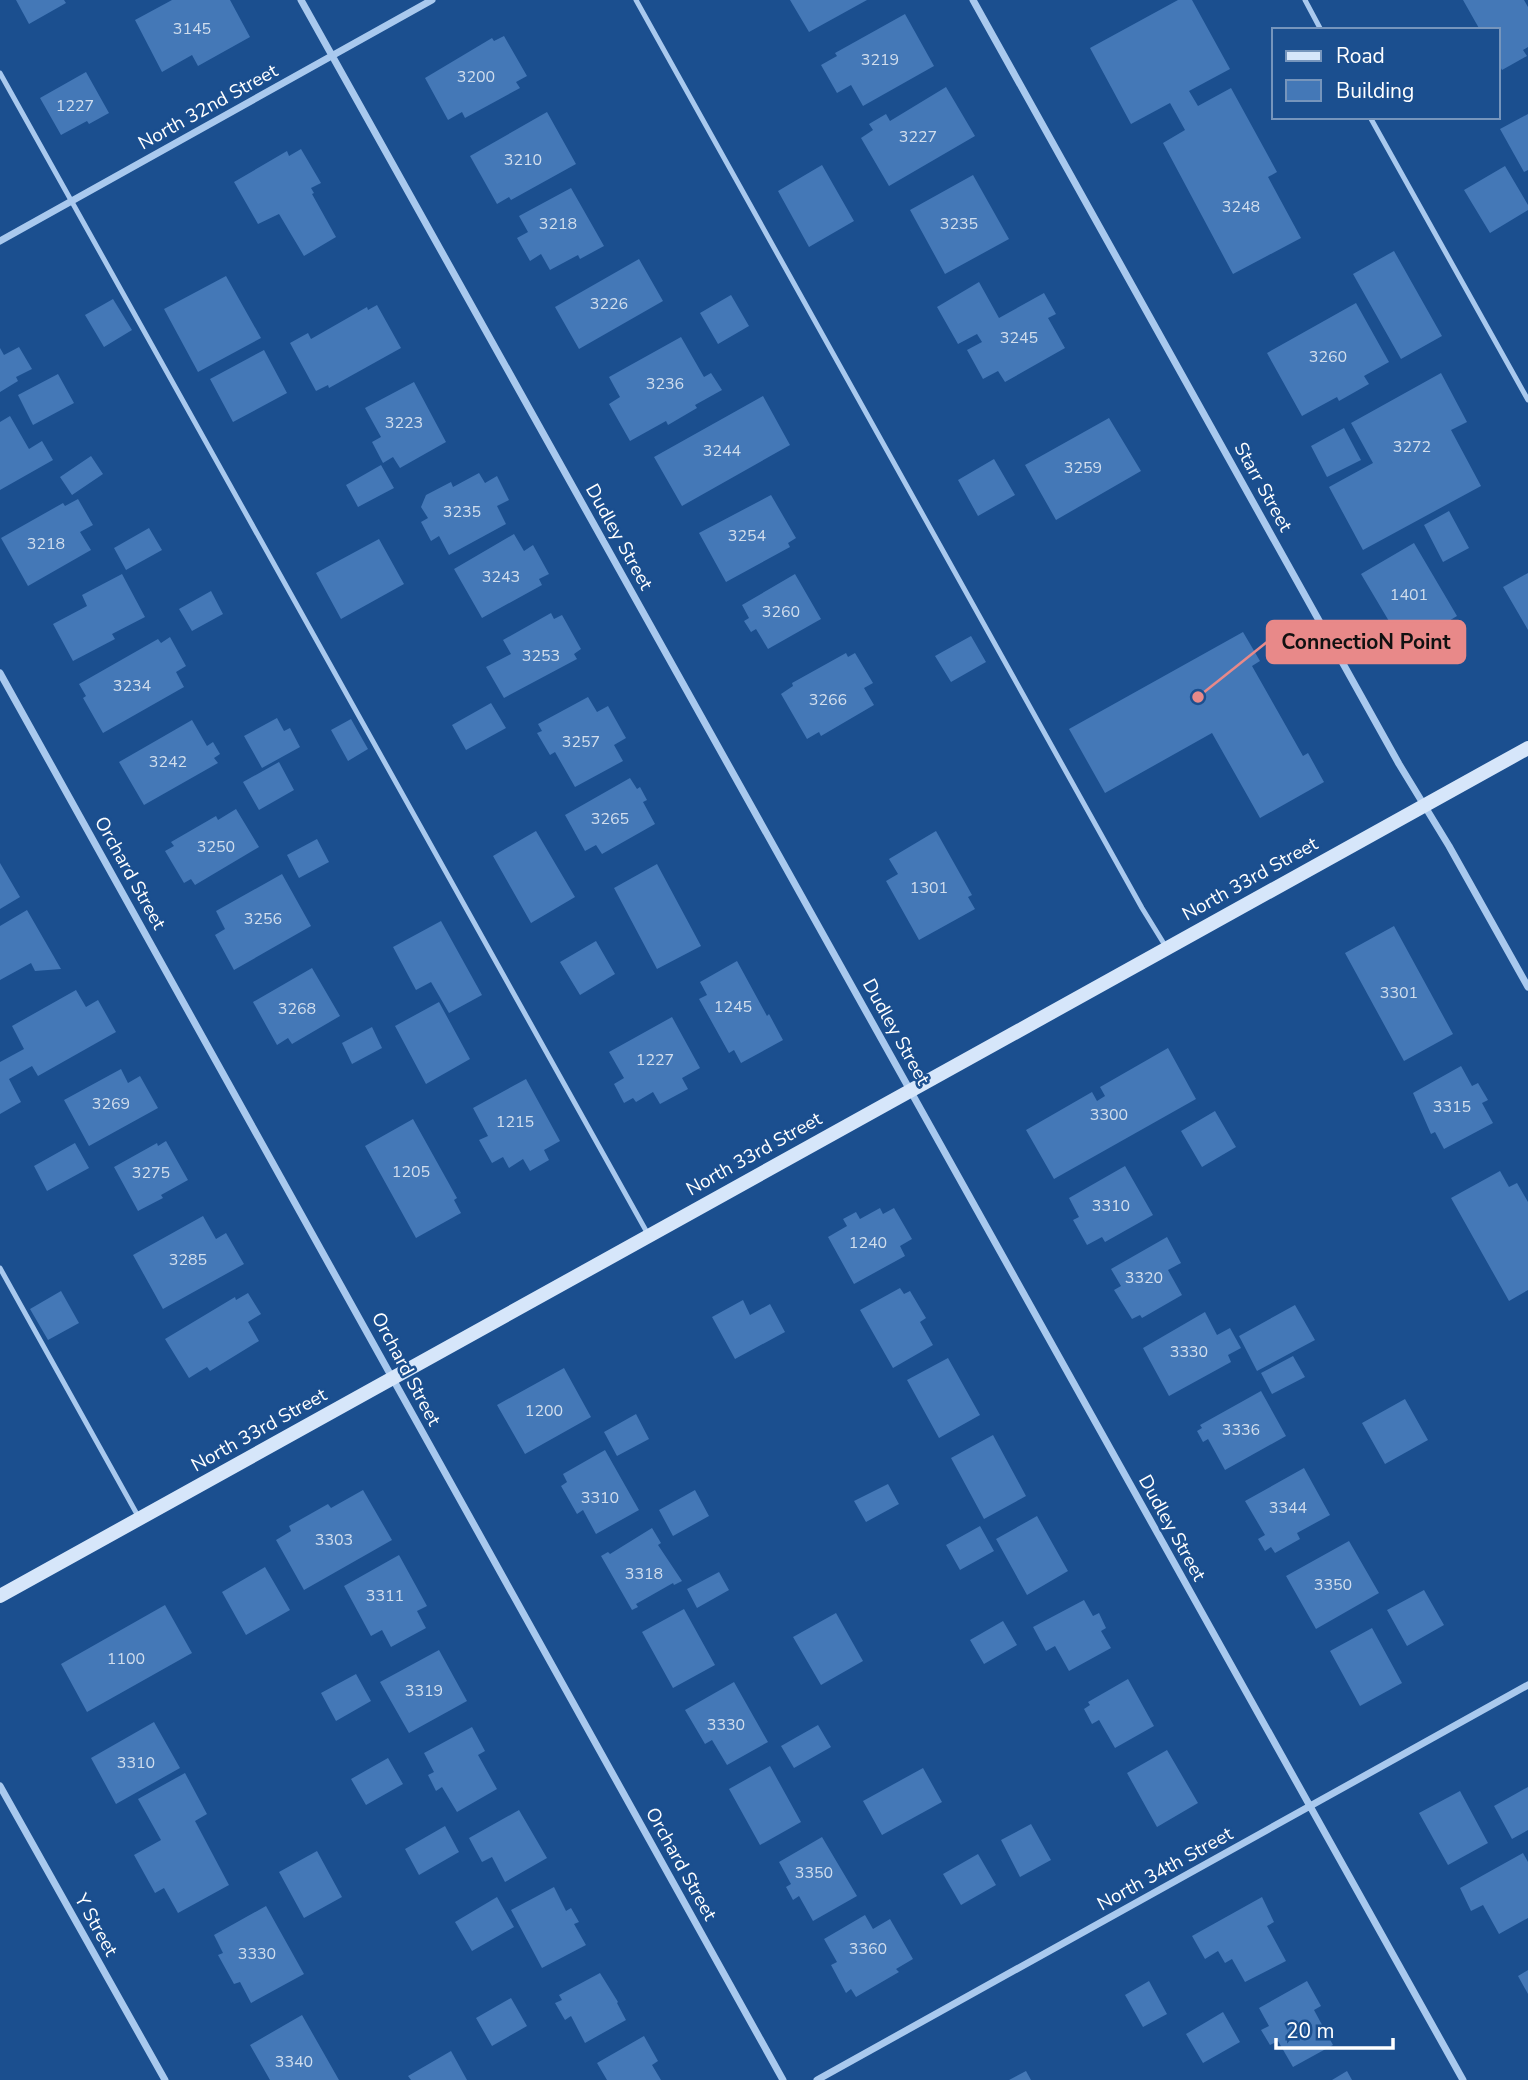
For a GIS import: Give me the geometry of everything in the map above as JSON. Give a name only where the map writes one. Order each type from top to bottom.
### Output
[{"type":"main road","name":"North 33rd Street","points":[[0,1596],[1528,748]]},
{"type":"street","name":"Dudley Street","points":[[301,0],[1463,2080]]},
{"type":"street","name":"North 32nd Street","points":[[0,241],[432,0]]},
{"type":"street","name":"Starr Street","points":[[973,0],[1528,987]]},
{"type":"street","name":"Orchard Street","points":[[0,673],[783,2080]]},
{"type":"street","name":"North 34th Street","points":[[817,2080],[1528,1685]]},
{"type":"street","name":"Y Street","points":[[0,1786],[165,2080]]},
{"type":"lane","points":[[636,0],[1166,947]]},
{"type":"lane","points":[[1305,0],[1320,28]]},
{"type":"lane","points":[[0,73],[649,1236]]},
{"type":"lane","points":[[1371,119],[1528,400]]},
{"type":"lane","points":[[0,1268],[140,1519]]},
{"type":"building","points":[[16,0],[64,0],[66,3],[29,24]]},
{"type":"building","points":[[172,0],[230,0],[250,37],[198,66],[192,55],[162,72],[135,20]]},
{"type":"building","points":[[790,0],[867,0],[809,32]]},
{"type":"building","points":[[1178,0],[1192,0],[1230,69],[1189,91],[1198,106],[1231,88],[1277,172],[1268,177],[1301,238],[1233,274],[1163,143],[1185,130],[1170,103],[1131,124],[1090,48]]},
{"type":"building","points":[[1463,0],[1524,0],[1528,7],[1528,47],[1523,50],[1527,56],[1502,70],[1500,28],[1479,28]]},
{"type":"building","points":[[905,14],[934,66],[863,106],[851,85],[837,93],[821,65],[837,56],[835,53]]},
{"type":"building","points":[[504,36],[527,76],[516,82],[520,88],[465,118],[462,112],[448,120],[425,78],[492,38],[494,41]]},
{"type":"building","points":[[86,72],[109,113],[61,135],[40,98]]},
{"type":"building","points":[[946,87],[975,136],[889,186],[861,138],[873,130],[869,124],[886,114],[890,121]]},
{"type":"building","points":[[547,112],[576,164],[511,200],[509,197],[497,204],[470,156]]},
{"type":"building","points":[[1528,114],[1528,170],[1524,172],[1500,129]]},
{"type":"building","points":[[301,149],[321,183],[311,188],[314,193],[312,194],[336,237],[304,256],[279,214],[258,224],[234,182],[287,151],[289,156]]},
{"type":"building","points":[[822,165],[854,221],[809,247],[778,191]]},
{"type":"building","points":[[1505,166],[1528,205],[1528,210],[1490,233],[1464,190]]},
{"type":"building","points":[[973,175],[1009,239],[945,274],[910,210]]},
{"type":"building","points":[[571,188],[604,246],[580,259],[578,255],[550,270],[541,254],[530,261],[517,238],[528,232],[519,216]]},
{"type":"building","points":[[1394,251],[1442,336],[1401,359],[1353,274]]},
{"type":"building","points":[[639,259],[663,301],[579,349],[555,307]]},
{"type":"building","points":[[226,276],[261,338],[198,372],[164,309]]},
{"type":"building","points":[[979,282],[999,318],[1044,293],[1056,314],[1048,318],[1065,348],[1005,382],[998,371],[983,379],[967,350],[982,342],[977,334],[958,344],[937,307]]},
{"type":"building","points":[[731,295],[749,326],[718,344],[700,313]]},
{"type":"building","points":[[113,299],[132,330],[104,347],[85,315]]},
{"type":"building","points":[[1356,303],[1389,362],[1364,376],[1369,384],[1339,401],[1337,397],[1302,416],[1267,353]]},
{"type":"building","points":[[377,305],[401,348],[329,388],[328,385],[316,391],[290,343],[308,333],[311,339],[367,307],[368,310]]},
{"type":"building","points":[[681,337],[704,377],[711,373],[722,390],[668,425],[666,421],[630,441],[609,404],[620,397],[609,377]]},
{"type":"building","points":[[19,347],[32,369],[16,377],[18,381],[0,392],[0,348],[4,355]]},
{"type":"building","points":[[264,350],[287,393],[233,422],[210,379]]},
{"type":"building","points":[[1441,373],[1467,422],[1451,430],[1481,486],[1363,550],[1329,487],[1373,463],[1351,423]]},
{"type":"building","points":[[58,374],[74,403],[33,425],[18,395]]},
{"type":"building","points":[[414,382],[446,442],[400,468],[393,457],[383,463],[372,442],[381,437],[365,408]]},
{"type":"building","points":[[763,396],[790,445],[682,506],[654,457]]},
{"type":"building","points":[[10,416],[29,449],[42,441],[53,460],[0,490],[0,422]]},
{"type":"building","points":[[1109,418],[1141,471],[1056,520],[1025,465]]},
{"type":"building","points":[[1344,428],[1361,460],[1327,477],[1311,446]]},
{"type":"building","points":[[91,456],[103,474],[72,495],[60,477]]},
{"type":"building","points":[[994,459],[1015,495],[978,516],[958,480]]},
{"type":"building","points":[[381,465],[394,488],[358,507],[346,485]]},
{"type":"building","points":[[479,473],[485,483],[497,476],[509,500],[497,506],[506,524],[449,555],[439,536],[431,541],[421,522],[428,518],[421,507],[426,495],[451,482],[453,487]]},
{"type":"building","points":[[771,495],[796,538],[788,543],[790,547],[726,582],[699,533]]},
{"type":"building","points":[[78,499],[93,525],[80,532],[91,550],[28,586],[1,538],[63,503],[65,506]]},
{"type":"building","points":[[1449,511],[1469,548],[1443,562],[1424,525]]},
{"type":"building","points":[[149,528],[162,550],[126,570],[114,548]]},
{"type":"building","points":[[514,534],[524,551],[533,545],[549,574],[539,579],[542,585],[482,618],[454,569]]},
{"type":"building","points":[[379,539],[404,584],[341,619],[316,573]]},
{"type":"building","points":[[1414,543],[1457,616],[1409,645],[1400,630],[1396,633],[1361,574]]},
{"type":"building","points":[[1528,573],[1528,630],[1503,587]]},
{"type":"building","points":[[122,574],[145,617],[112,634],[115,639],[73,661],[53,624],[87,606],[82,595]]},
{"type":"building","points":[[795,574],[821,619],[768,649],[756,629],[751,632],[744,621],[749,618],[742,605]]},
{"type":"building","points":[[211,591],[223,614],[192,631],[179,609]]},
{"type":"building","points":[[551,613],[554,619],[562,615],[581,649],[574,654],[577,659],[504,698],[486,667],[511,654],[503,640]]},
{"type":"building","points":[[1243,632],[1260,661],[1252,666],[1303,756],[1308,753],[1324,782],[1260,818],[1212,733],[1105,793],[1069,729]]},
{"type":"building","points":[[971,636],[986,662],[951,682],[935,656]]},
{"type":"building","points":[[170,637],[186,666],[176,672],[184,687],[103,733],[83,698],[86,696],[79,684],[158,639],[161,643]]},
{"type":"building","points":[[846,653],[848,657],[855,653],[873,683],[864,688],[874,705],[821,736],[819,732],[807,739],[781,694],[793,686],[792,683]]},
{"type":"building","points":[[588,697],[597,712],[608,706],[626,738],[614,745],[623,761],[575,787],[555,752],[550,755],[537,733],[542,731],[538,724]]},
{"type":"building","points":[[491,703],[506,728],[466,750],[452,725]]},
{"type":"building","points":[[277,718],[284,731],[290,728],[300,747],[262,768],[244,736]]},
{"type":"building","points":[[351,719],[368,749],[348,761],[331,730]]},
{"type":"building","points":[[192,720],[207,746],[213,742],[220,754],[214,758],[218,763],[144,805],[119,762]]},
{"type":"building","points":[[279,762],[294,790],[259,810],[243,782]]},
{"type":"building","points":[[630,778],[637,789],[640,787],[647,800],[643,802],[655,824],[602,854],[596,845],[585,851],[565,815]]},
{"type":"building","points":[[236,809],[259,847],[195,885],[191,879],[184,883],[165,851],[174,846],[171,842],[216,816],[218,820]]},
{"type":"building","points":[[536,831],[575,897],[531,923],[493,856]]},
{"type":"building","points":[[936,831],[972,895],[968,897],[975,909],[919,940],[886,881],[898,874],[889,859]]},
{"type":"building","points":[[317,839],[329,862],[299,878],[287,855]]},
{"type":"building","points":[[0,863],[20,897],[0,909]]},
{"type":"building","points":[[657,864],[701,946],[657,969],[614,888]]},
{"type":"building","points":[[282,874],[311,926],[234,970],[215,935],[225,929],[216,911]]},
{"type":"building","points":[[27,910],[61,969],[35,971],[31,963],[0,980],[0,926]]},
{"type":"building","points":[[441,921],[482,995],[449,1013],[431,982],[416,990],[393,947]]},
{"type":"building","points":[[1394,926],[1453,1034],[1404,1061],[1345,953]]},
{"type":"building","points":[[596,941],[615,974],[580,995],[560,962]]},
{"type":"building","points":[[737,961],[783,1040],[741,1063],[734,1050],[729,1053],[699,999],[707,995],[700,982]]},
{"type":"building","points":[[312,968],[340,1016],[292,1044],[288,1038],[277,1045],[253,1002]]},
{"type":"building","points":[[76,990],[86,1007],[98,1000],[116,1032],[38,1076],[32,1066],[9,1079],[21,1102],[0,1114],[0,1062],[24,1049],[12,1026]]},
{"type":"building","points":[[439,1002],[470,1059],[426,1084],[395,1026]]},
{"type":"building","points":[[672,1017],[700,1068],[682,1078],[688,1089],[660,1104],[653,1092],[636,1102],[633,1098],[624,1103],[614,1084],[624,1078],[609,1052]]},
{"type":"building","points":[[372,1027],[382,1048],[352,1064],[342,1043]]},
{"type":"building","points":[[1168,1048],[1196,1099],[1054,1179],[1026,1130],[1092,1092],[1097,1101],[1105,1096],[1100,1087]]},
{"type":"building","points":[[1461,1066],[1472,1086],[1478,1083],[1488,1100],[1482,1103],[1493,1123],[1444,1149],[1435,1132],[1431,1134],[1413,1093]]},
{"type":"building","points":[[121,1069],[128,1083],[140,1076],[158,1108],[89,1146],[64,1100]]},
{"type":"building","points":[[526,1079],[560,1141],[544,1150],[549,1160],[530,1171],[523,1159],[509,1168],[503,1157],[492,1163],[479,1140],[488,1136],[473,1108]]},
{"type":"building","points":[[1215,1111],[1236,1147],[1202,1167],[1181,1131]]},
{"type":"building","points":[[413,1119],[457,1198],[454,1200],[461,1213],[416,1238],[365,1146]]},
{"type":"building","points":[[166,1141],[188,1180],[161,1195],[163,1198],[138,1211],[114,1167],[157,1143],[158,1146]]},
{"type":"building","points":[[75,1143],[89,1168],[47,1191],[34,1166]]},
{"type":"building","points":[[1125,1166],[1153,1215],[1105,1242],[1102,1237],[1087,1245],[1073,1220],[1079,1217],[1069,1198]]},
{"type":"building","points":[[1500,1171],[1509,1187],[1517,1183],[1528,1202],[1528,1290],[1509,1301],[1451,1198]]},
{"type":"building","points":[[880,1208],[883,1214],[894,1208],[912,1239],[900,1246],[905,1256],[854,1284],[828,1237],[847,1226],[843,1219],[856,1212],[860,1219]]},
{"type":"building","points":[[203,1216],[216,1239],[226,1233],[244,1264],[163,1309],[133,1255]]},
{"type":"building","points":[[1167,1237],[1181,1263],[1168,1270],[1182,1295],[1142,1318],[1140,1315],[1132,1319],[1114,1290],[1121,1286],[1111,1269]]},
{"type":"building","points":[[900,1288],[904,1294],[910,1291],[926,1318],[920,1322],[933,1345],[893,1368],[860,1310]]},
{"type":"building","points":[[61,1291],[79,1323],[48,1340],[30,1309]]},
{"type":"building","points":[[248,1293],[261,1314],[248,1322],[259,1341],[210,1371],[207,1367],[189,1378],[165,1339],[235,1297],[236,1300]]},
{"type":"building","points":[[743,1300],[750,1315],[770,1304],[785,1332],[735,1359],[712,1317]]},
{"type":"building","points":[[1295,1305],[1315,1340],[1257,1371],[1239,1336]]},
{"type":"building","points":[[1205,1312],[1217,1335],[1230,1328],[1241,1348],[1228,1355],[1231,1362],[1169,1396],[1143,1348]]},
{"type":"building","points":[[1293,1356],[1305,1377],[1272,1394],[1261,1373]]},
{"type":"building","points":[[948,1358],[980,1415],[939,1438],[907,1380]]},
{"type":"building","points":[[564,1368],[591,1417],[525,1454],[497,1405]]},
{"type":"building","points":[[1261,1391],[1286,1436],[1225,1470],[1208,1439],[1203,1442],[1197,1431],[1202,1428],[1200,1425]]},
{"type":"building","points":[[1405,1399],[1428,1440],[1385,1464],[1362,1423]]},
{"type":"building","points":[[636,1414],[649,1439],[617,1456],[604,1432]]},
{"type":"building","points":[[993,1435],[1026,1496],[984,1519],[951,1458]]},
{"type":"building","points":[[605,1450],[639,1510],[596,1534],[583,1510],[577,1514],[561,1486],[567,1482],[563,1474]]},
{"type":"building","points":[[1304,1468],[1330,1515],[1297,1533],[1300,1539],[1275,1553],[1271,1547],[1265,1551],[1258,1539],[1265,1535],[1245,1501]]},
{"type":"building","points":[[888,1484],[899,1504],[866,1522],[854,1501]]},
{"type":"building","points":[[363,1490],[392,1540],[304,1590],[276,1540],[291,1531],[289,1526],[328,1504],[331,1508]]},
{"type":"building","points":[[695,1490],[709,1516],[673,1536],[659,1510]]},
{"type":"building","points":[[1037,1516],[1068,1571],[1027,1595],[996,1539]]},
{"type":"building","points":[[980,1526],[994,1551],[960,1570],[946,1545]]},
{"type":"building","points":[[652,1528],[661,1543],[658,1545],[682,1581],[674,1585],[673,1583],[636,1604],[638,1607],[632,1610],[601,1556],[608,1552],[610,1554]]},
{"type":"building","points":[[1349,1541],[1379,1593],[1316,1629],[1286,1576]]},
{"type":"building","points":[[399,1555],[427,1606],[417,1611],[426,1628],[391,1647],[382,1630],[371,1636],[344,1586]]},
{"type":"building","points":[[265,1567],[290,1610],[246,1635],[222,1592]]},
{"type":"building","points":[[719,1572],[729,1590],[697,1608],[687,1589]]},
{"type":"building","points":[[1424,1590],[1444,1625],[1407,1646],[1387,1610]]},
{"type":"building","points":[[1084,1600],[1093,1616],[1099,1613],[1106,1628],[1101,1631],[1111,1648],[1069,1671],[1055,1646],[1046,1651],[1033,1627]]},
{"type":"building","points":[[165,1605],[192,1653],[87,1712],[61,1664]]},
{"type":"building","points":[[684,1609],[715,1665],[673,1688],[642,1632]]},
{"type":"building","points":[[836,1613],[863,1661],[821,1685],[793,1637]]},
{"type":"building","points":[[1003,1621],[1017,1645],[984,1664],[970,1640]]},
{"type":"building","points":[[1372,1628],[1402,1683],[1360,1706],[1330,1651]]},
{"type":"building","points":[[439,1650],[467,1701],[409,1733],[380,1682]]},
{"type":"building","points":[[356,1674],[371,1701],[336,1721],[321,1693]]},
{"type":"building","points":[[1128,1679],[1154,1726],[1115,1748],[1099,1720],[1092,1724],[1084,1709],[1090,1705],[1088,1702]]},
{"type":"building","points":[[734,1682],[768,1742],[727,1765],[712,1740],[705,1744],[685,1710]]},
{"type":"building","points":[[154,1722],[180,1768],[116,1804],[91,1758]]},
{"type":"building","points":[[818,1725],[831,1747],[794,1768],[781,1746]]},
{"type":"building","points":[[472,1727],[485,1751],[478,1755],[497,1789],[457,1812],[442,1787],[436,1791],[428,1775],[434,1772],[424,1753]]},
{"type":"building","points":[[1167,1750],[1198,1803],[1157,1827],[1127,1773]]},
{"type":"building","points":[[388,1758],[403,1784],[366,1805],[351,1779]]},
{"type":"building","points":[[770,1766],[801,1822],[760,1845],[729,1789]]},
{"type":"building","points":[[923,1768],[942,1802],[882,1835],[863,1801]]},
{"type":"building","points":[[185,1773],[207,1814],[195,1821],[229,1885],[178,1913],[164,1888],[155,1893],[134,1855],[161,1840],[138,1799]]},
{"type":"building","points":[[1528,1787],[1528,1830],[1512,1839],[1494,1806]]},
{"type":"building","points":[[1460,1791],[1488,1843],[1448,1865],[1419,1813]]},
{"type":"building","points":[[519,1810],[547,1858],[505,1882],[492,1857],[482,1862],[469,1838]]},
{"type":"building","points":[[1031,1824],[1051,1860],[1020,1877],[1001,1840]]},
{"type":"building","points":[[445,1826],[459,1852],[419,1875],[405,1849]]},
{"type":"building","points":[[822,1837],[857,1896],[813,1921],[799,1896],[793,1900],[786,1887],[791,1884],[779,1862]]},
{"type":"building","points":[[317,1851],[342,1897],[304,1918],[279,1872]]},
{"type":"building","points":[[1523,1853],[1528,1862],[1528,1918],[1499,1934],[1483,1905],[1471,1911],[1460,1888]]},
{"type":"building","points":[[978,1854],[996,1885],[961,1905],[943,1874]]},
{"type":"building","points":[[554,1887],[566,1911],[571,1908],[579,1922],[574,1924],[586,1945],[542,1968],[511,1910]]},
{"type":"building","points":[[497,1897],[514,1927],[472,1951],[455,1922]]},
{"type":"building","points":[[1262,1897],[1274,1922],[1267,1926],[1286,1961],[1245,1982],[1232,1959],[1225,1963],[1218,1951],[1205,1959],[1192,1936]]},
{"type":"building","points":[[266,1906],[304,1974],[251,2003],[240,1982],[234,1984],[218,1955],[223,1953],[214,1935]]},
{"type":"building","points":[[865,1915],[873,1929],[890,1919],[913,1959],[896,1969],[899,1972],[856,1997],[851,1989],[846,1993],[831,1965],[837,1962],[824,1939]]},
{"type":"building","points":[[1528,1970],[1528,1994],[1518,1976]]},
{"type":"building","points":[[600,1973],[626,2020],[585,2043],[571,2016],[565,2020],[555,2003],[562,2000],[559,1995]]},
{"type":"building","points":[[1149,1981],[1167,2014],[1143,2027],[1125,1995]]},
{"type":"building","points":[[1307,1981],[1321,2006],[1314,2010],[1333,2045],[1293,2067],[1278,2041],[1270,2045],[1261,2030],[1269,2026],[1259,2008]]},
{"type":"building","points":[[511,1998],[527,2026],[492,2046],[476,2018]]},
{"type":"building","points":[[1223,2012],[1240,2042],[1203,2063],[1186,2034]]},
{"type":"building","points":[[302,2015],[339,2080],[270,2080],[250,2045]]},
{"type":"building","points":[[644,2036],[658,2061],[652,2065],[661,2080],[607,2080],[597,2063]]},
{"type":"building","points":[[451,2051],[467,2080],[411,2080],[408,2076]]},
{"type":"building","points":[[1026,2071],[1031,2080],[1009,2080]]},
{"type":"building","points":[[1347,2071],[1352,2080],[1332,2080]]},
{"type":"place","name":"ConnectioN Point","points":[[1198,697]]}]
